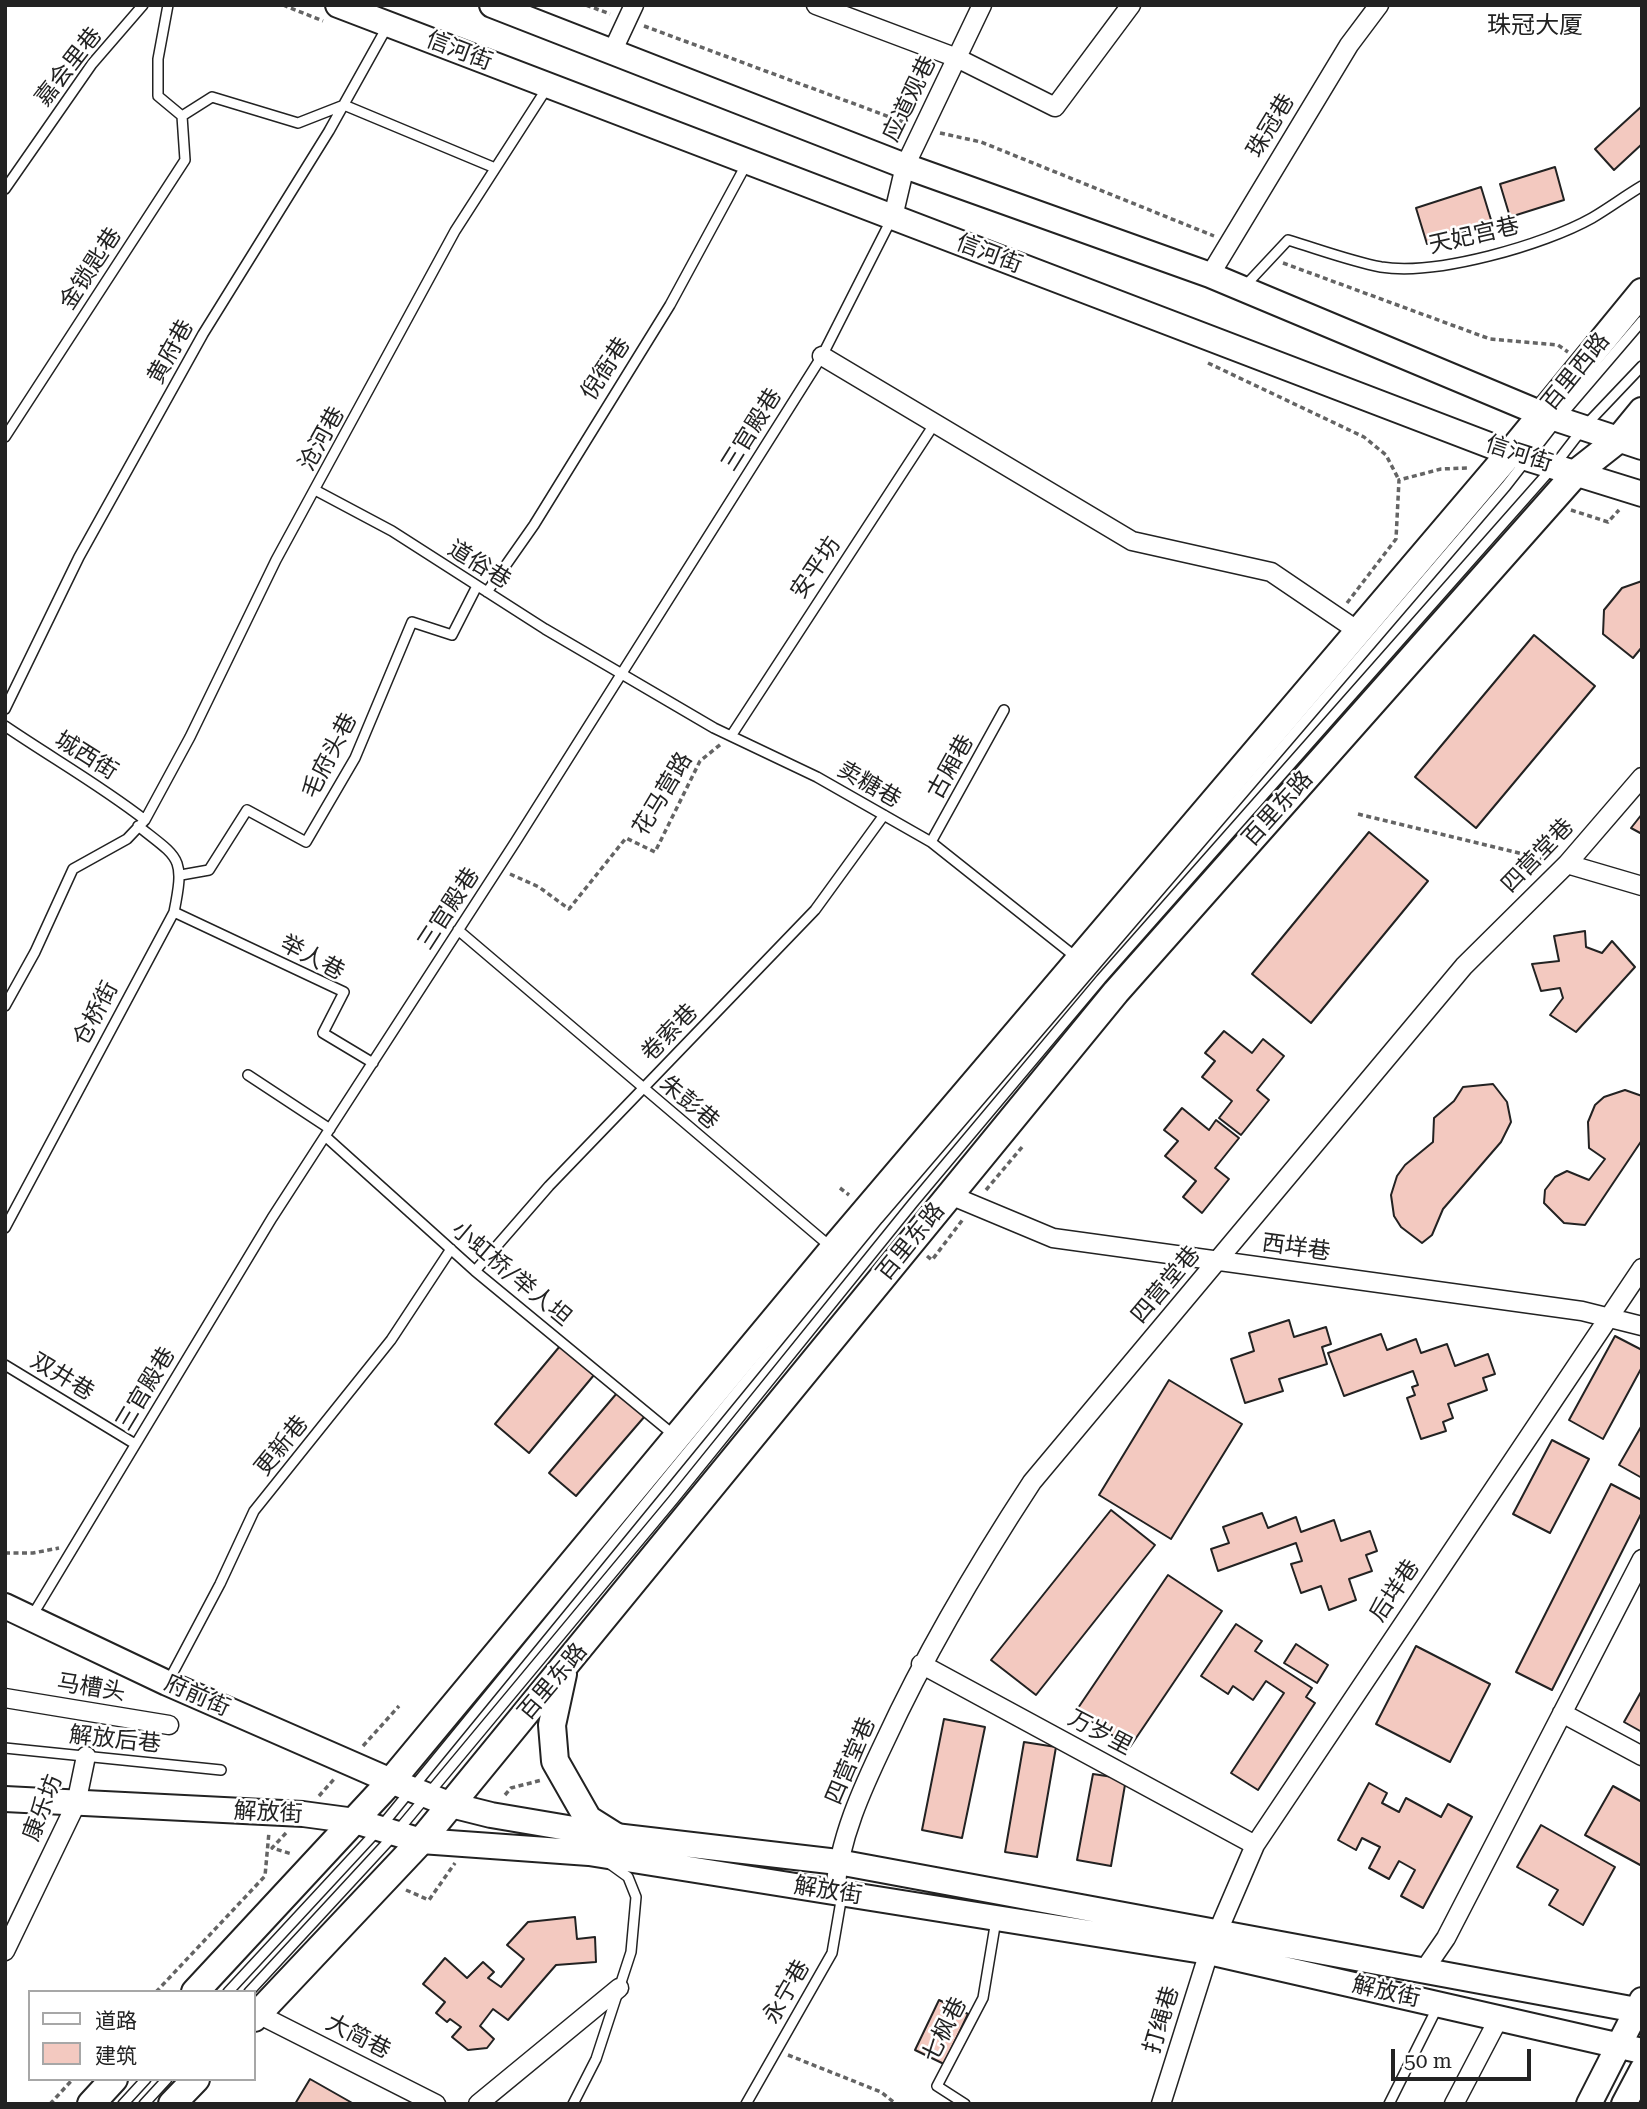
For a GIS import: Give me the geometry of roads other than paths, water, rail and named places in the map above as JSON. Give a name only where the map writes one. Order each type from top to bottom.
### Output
[{"type":"main road","name":"信河街","points":[[338,5],[1519,456],[1642,494]]},
{"type":"main road","name":"信河街","points":[[492,5],[905,166],[1210,275],[1550,416],[1631,443]]},
{"type":"main road","name":"百里西路","points":[[1519,456],[1550,416],[1584,362],[1642,292]]},
{"type":"main road","points":[[1565,469],[1631,443],[1642,411]]},
{"type":"main road","name":"百里东路","points":[[256,2005],[421,1841],[420,1793],[676,1437],[1358,631],[1519,456]]},
{"type":"main road","name":"百里东路","points":[[197,1990],[377,1828],[564,1669],[1116,992],[1565,469]]},
{"type":"main road","name":"府前街","points":[[5,1606],[167,1683],[420,1793]]},
{"type":"main road","points":[[564,1669],[552,1726],[555,1760],[587,1819],[607,1845]]},
{"type":"main road","name":"解放街","points":[[420,1793],[491,1815],[607,1845],[839,1893],[996,1918],[1214,1941],[1424,1970],[1640,2007]]},
{"type":"main road","name":"解放街","points":[[5,1799],[271,1812],[377,1828],[421,1841],[607,1845],[838,1862],[1214,1941],[1438,2004],[1630,2048]]},
{"type":"main road","points":[[1589,2104],[1630,2048],[1640,2007]]},
{"type":"main road","points":[[1624,2104],[1642,2070]]},
{"type":"main road","points":[[91,2104],[112,2081]]},
{"type":"main road","points":[[172,2104],[194,2081]]},
{"type":"street","points":[[816,5],[957,58],[1055,107],[1131,5]]},
{"type":"street","name":"应道观巷","points":[[893,217],[905,166],[982,5]]},
{"type":"street","name":"珠冠巷","points":[[1210,275],[1349,45],[1379,5]]},
{"type":"street","points":[[613,50],[631,12]]},
{"type":"street","points":[[822,356],[1132,541],[1271,572],[1358,631]]},
{"type":"street","name":"四营堂巷","points":[[839,1893],[838,1862],[864,1787],[920,1664],[973,1572],[1032,1482],[1464,966],[1567,864],[1642,777]]},
{"type":"street","points":[[1567,864],[1642,886]]},
{"type":"street","name":"西垟巷","points":[[950,1195],[1053,1238],[1607,1317],[1642,1326]]},
{"type":"street","name":"后垟巷","points":[[1214,1941],[1255,1845],[1642,1268]]},
{"type":"street","points":[[1424,1970],[1446,1938],[1642,1559]]},
{"type":"street","name":"万岁里","points":[[920,1664],[1255,1845]]},
{"type":"street","name":"马槽头","points":[[5,1698],[169,1725]]},
{"type":"street","points":[[1562,1713],[1642,1756]]},
{"type":"street","name":"康乐坊","points":[[5,1951],[76,1804],[86,1756]]},
{"type":"street","name":"打绳巷","points":[[1161,2104],[1214,1941]]},
{"type":"street","points":[[478,2104],[619,1989]]},
{"type":"street","name":"大简巷","points":[[256,2010],[436,2104]]},
{"type":"street","points":[[1454,2104],[1499,2018]]},
{"type":"lane","name":"嘉会里巷","points":[[5,190],[92,64],[143,5]]},
{"type":"lane","points":[[168,5],[158,58],[158,96],[182,116],[212,97],[298,123],[344,105],[495,168]]},
{"type":"lane","name":"黄府巷","points":[[5,709],[79,557],[203,334],[344,105],[389,24]]},
{"type":"lane","name":"沧河巷","points":[[141,823],[190,737],[276,560],[455,231],[549,85]]},
{"type":"lane","name":"金锁匙巷","points":[[5,437],[186,160],[182,116]]},
{"type":"lane","name":"倪衙巷","points":[[487,592],[534,524],[670,304],[747,161]]},
{"type":"lane","name":"天妃宫巷","points":[[1242,289],[1288,240],[1381,267],[1423,268],[1469,261],[1538,240],[1590,219],[1642,186]]},
{"type":"lane","name":"三官殿巷","points":[[31,1618],[327,1133],[499,868],[822,356],[893,217]]},
{"type":"lane","points":[[1550,416],[1642,321]]},
{"type":"lane","points":[[230,1990],[377,1828],[420,1793],[673,1500],[898,1220],[1092,989],[1565,469],[1584,427],[1642,366]]},
{"type":"lane","name":"安平坊","points":[[731,736],[936,423]]},
{"type":"lane","points":[[420,1793],[878,1219],[1519,456]]},
{"type":"lane","name":"道俗巷","points":[[315,490],[392,531],[477,586],[622,673]]},
{"type":"lane","name":"毛府头巷","points":[[181,875],[209,870],[247,810],[306,842],[355,758],[412,622],[452,635],[477,586]]},
{"type":"lane","name":"卖糖巷","points":[[622,673],[731,736],[817,776],[930,842],[1078,960]]},
{"type":"lane","name":"古厢巷","points":[[930,842],[1004,710]]},
{"type":"lane","name":"城西街","points":[[5,726],[70,771],[106,789],[141,823]]},
{"type":"lane","name":"卷索巷","points":[[475,1271],[550,1186],[815,910],[884,815]]},
{"type":"lane","points":[[5,1006],[35,952],[73,869],[127,839],[141,823],[175,856],[181,875]]},
{"type":"lane","name":"仓桥街","points":[[5,1228],[174,912],[181,875]]},
{"type":"lane","name":"举人巷","points":[[174,912],[344,992],[323,1033],[373,1063]]},
{"type":"lane","name":"朱彭巷","points":[[458,930],[833,1249]]},
{"type":"lane","name":"小虹桥/举人坦","points":[[248,1075],[327,1133],[475,1271],[676,1437]]},
{"type":"lane","name":"更新巷","points":[[167,1683],[254,1511],[391,1340],[451,1249]]},
{"type":"lane","name":"双井巷","points":[[5,1365],[135,1444]]},
{"type":"lane","name":"解放后巷","points":[[5,1748],[221,1770]]},
{"type":"lane","points":[[256,2004],[377,1828]]},
{"type":"lane","points":[[573,2104],[596,2059],[631,1952],[636,1898],[628,1877],[607,1845]]},
{"type":"lane","name":"永宁巷","points":[[746,2104],[832,1953],[839,1893]]},
{"type":"lane","name":"七枫巷","points":[[965,2104],[937,2086],[983,1998],[996,1918]]},
{"type":"lane","points":[[1389,2104],[1438,2004]]},
{"type":"lane","points":[[123,2104],[144,2081]]},
{"type":"lane","points":[[144,2104],[165,2081]]},
{"type":"district","name":"珠冠大厦","points":[[1535,26]]}]
